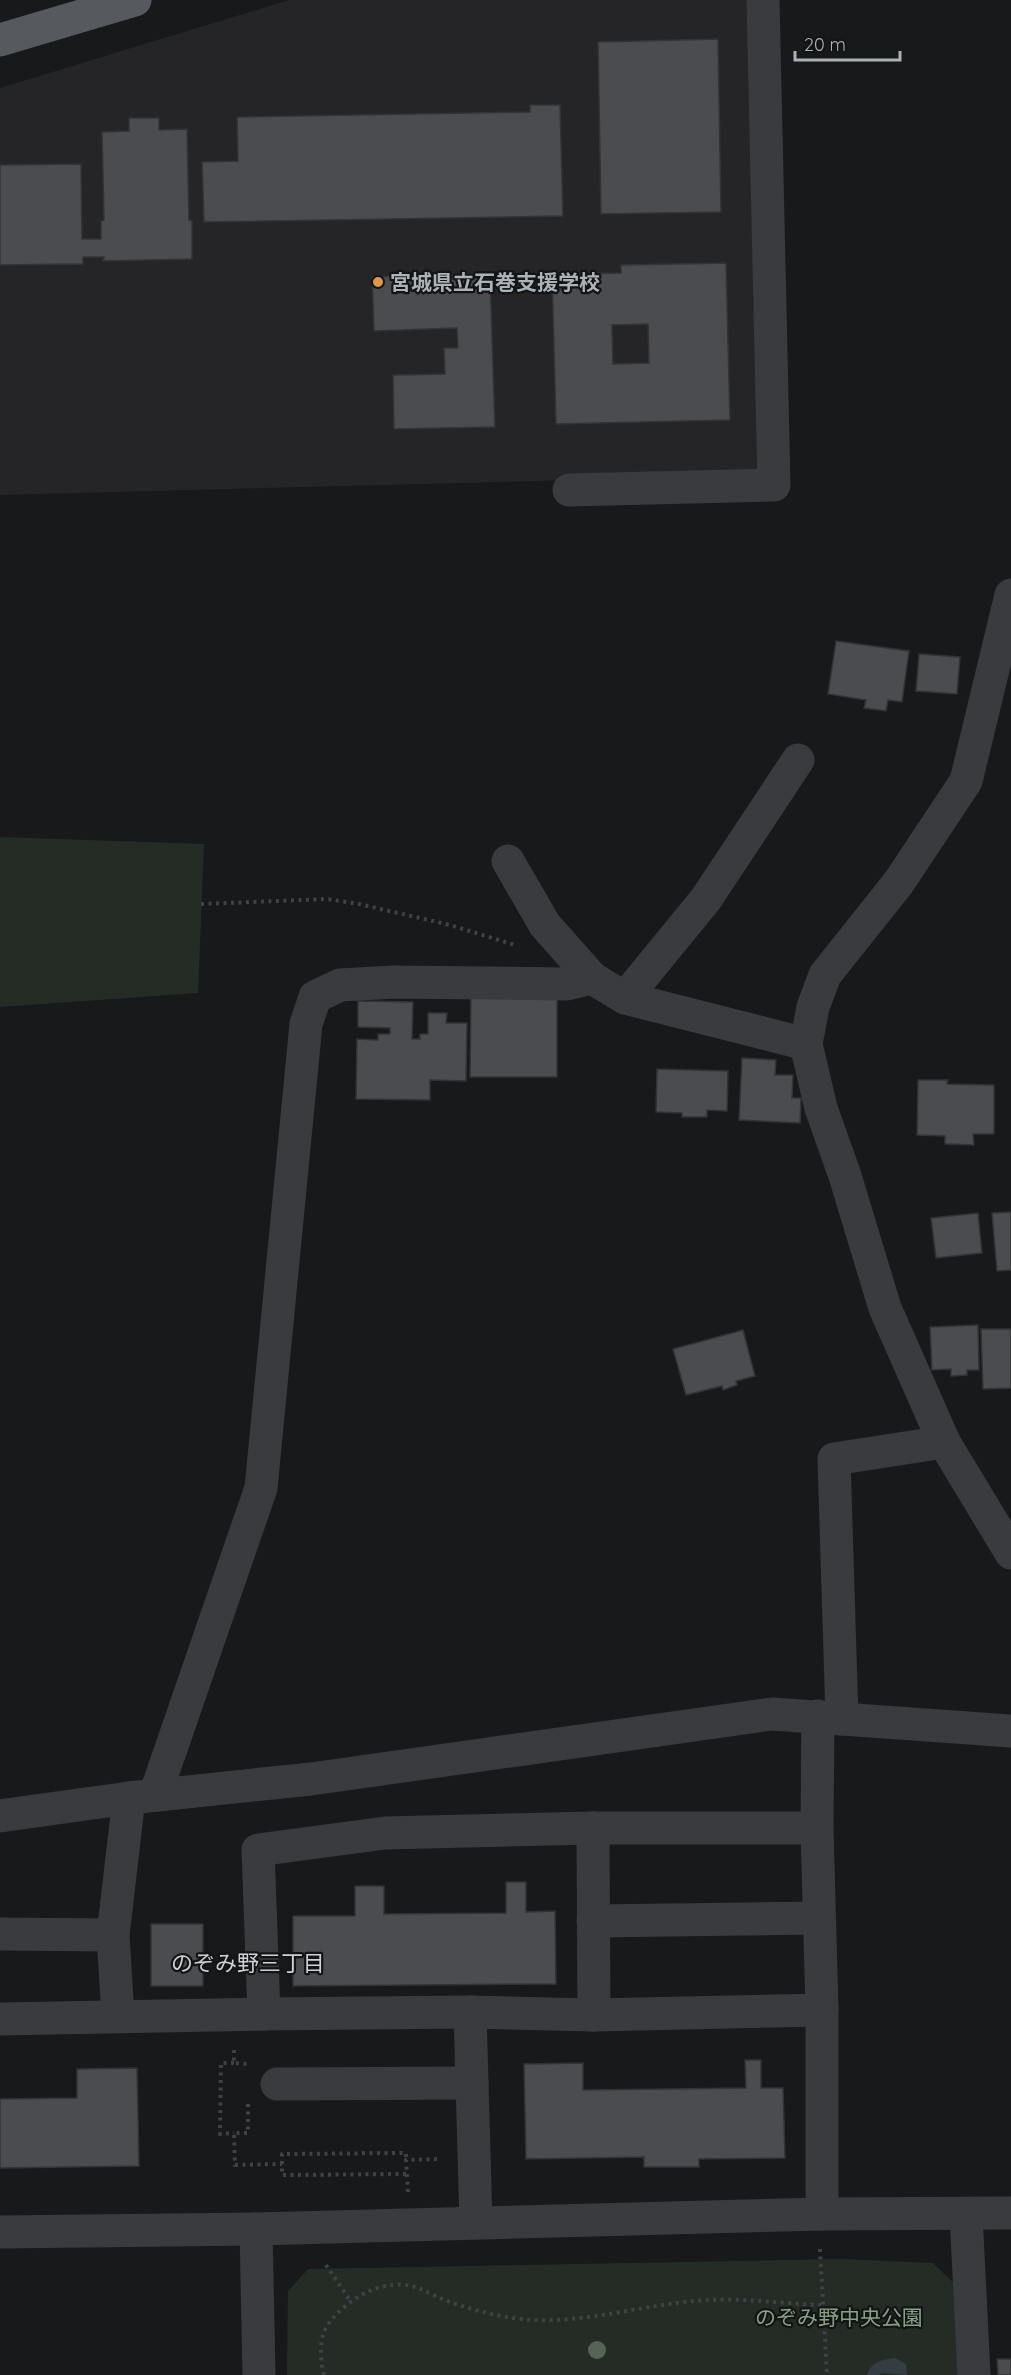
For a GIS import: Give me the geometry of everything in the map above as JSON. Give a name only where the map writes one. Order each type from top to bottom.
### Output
[{"type":"main road","points":[[0,40],[135,0]]},
{"type":"street","points":[[569,490],[774,485],[763,0]]},
{"type":"street","points":[[1011,595],[966,781],[899,882],[825,975],[813,1007],[806,1044],[821,1108],[845,1176],[885,1308],[944,1442],[1011,1553]]},
{"type":"street","points":[[625,998],[706,898],[798,760]]},
{"type":"street","points":[[508,861],[545,925],[592,978],[625,998],[806,1044]]},
{"type":"street","points":[[118,2016],[113,1935],[142,1797],[261,1488],[306,1024],[315,997],[340,986],[394,982],[567,984],[592,978]]},
{"type":"street","points":[[822,2214],[822,2010],[817,1828],[830,1718],[834,1459],[944,1442]]},
{"type":"street","points":[[0,1816],[142,1797],[311,1779],[772,1714],[1011,1731]]},
{"type":"street","points":[[264,2014],[258,1850],[385,1833],[593,1828],[817,1828]]},
{"type":"street","points":[[593,1828],[594,2015]]},
{"type":"street","points":[[593,1921],[818,1918]]},
{"type":"street","points":[[0,1934],[113,1935]]},
{"type":"street","points":[[0,2019],[470,2012],[594,2015],[822,2010]]},
{"type":"street","points":[[470,2012],[476,2223]]},
{"type":"street","points":[[263,2079],[472,2083]]},
{"type":"street","points":[[0,2232],[256,2229],[822,2214],[1011,2213]]},
{"type":"street","points":[[966,2214],[974,2375]]},
{"type":"street","points":[[256,2229],[259,2375]]},
{"type":"path","points":[[201,904],[327,899],[450,925],[517,945]]},
{"type":"path","points":[[234,2049],[234,2063]]},
{"type":"path","points":[[248,2098],[248,2133],[220,2134],[221,2063],[248,2063],[263,2079]]},
{"type":"path","points":[[234,2133],[235,2164],[282,2164]]},
{"type":"path","points":[[406,2174],[282,2175],[282,2154],[406,2153],[408,2193]]},
{"type":"path","points":[[406,2160],[450,2158]]},
{"type":"path","points":[[820,2249],[827,2375]]},
{"type":"path","points":[[326,2265],[351,2302]]},
{"type":"path","points":[[324,2375],[322,2337],[326,2327],[351,2302],[378,2288],[395,2285],[424,2289],[450,2302],[506,2317],[575,2320],[627,2310],[710,2300],[822,2305]]},
{"type":"shaded area","name":"宮城県立石巻支援学校","points":[[289,0],[747,0],[763,475],[0,495],[0,88]]},
{"type":"shaded area","points":[[895,2358],[906,2364],[907,2375],[882,2373],[867,2375],[875,2364]]},
{"type":"green space","points":[[0,837],[204,844],[198,993],[0,1007]]},
{"type":"green space","name":"のぞみ野中央公園","points":[[841,2259],[933,2263],[958,2287],[958,2375],[287,2375],[288,2291],[308,2269]]},
{"type":"building","points":[[718,39],[721,212],[601,214],[598,42]]},
{"type":"building","points":[[530,105],[560,105],[563,216],[204,222],[202,162],[238,161],[237,117],[530,112]]},
{"type":"building","points":[[129,118],[159,118],[159,130],[187,129],[192,259],[103,261],[104,257],[83,257],[83,264],[0,265],[0,165],[81,164],[82,239],[101,239],[101,221],[104,220],[102,132],[129,131]]},
{"type":"building","points":[[726,263],[730,420],[556,424],[552,274],[621,273],[621,265]],"holes":[[[648,324],[649,363],[613,364],[612,325]]]},
{"type":"building","points":[[490,273],[495,427],[394,429],[393,375],[445,374],[444,348],[458,348],[457,328],[374,331],[372,277]]},
{"type":"building","points":[[836,641],[909,651],[902,702],[888,700],[886,711],[864,708],[866,700],[828,694]]},
{"type":"building","points":[[919,654],[960,657],[957,694],[916,691]]},
{"type":"building","points":[[471,991],[557,992],[557,1077],[470,1077]]},
{"type":"building","points":[[358,1001],[413,1002],[412,1039],[420,1039],[420,1034],[428,1034],[428,1013],[447,1013],[446,1023],[467,1023],[466,1081],[430,1080],[430,1100],[356,1099],[357,1039],[378,1040],[378,1034],[390,1034],[390,1028],[358,1027]]},
{"type":"building","points":[[742,1058],[776,1060],[775,1075],[793,1075],[792,1098],[801,1098],[800,1123],[739,1120]]},
{"type":"building","points":[[657,1069],[728,1071],[727,1111],[707,1110],[707,1117],[682,1117],[682,1113],[656,1112]]},
{"type":"building","points":[[918,1080],[948,1080],[947,1084],[994,1085],[994,1134],[973,1134],[974,1145],[945,1144],[945,1136],[917,1135]]},
{"type":"building","points":[[1011,1212],[1011,1270],[997,1271],[992,1213]]},
{"type":"building","points":[[978,1213],[982,1253],[936,1258],[931,1218]]},
{"type":"building","points":[[978,1325],[979,1370],[967,1370],[967,1375],[951,1376],[951,1369],[932,1370],[930,1327]]},
{"type":"building","points":[[981,1329],[1011,1329],[1011,1388],[983,1389]]},
{"type":"building","points":[[743,1330],[755,1376],[736,1381],[737,1385],[723,1390],[722,1386],[686,1395],[673,1349]]},
{"type":"building","points":[[506,1882],[526,1882],[526,1912],[555,1911],[556,1984],[293,1986],[293,1916],[355,1916],[355,1886],[384,1886],[384,1914],[506,1913]]},
{"type":"building","points":[[151,1924],[203,1924],[203,1986],[151,1986]]},
{"type":"building","points":[[745,2060],[761,2060],[761,2088],[783,2088],[785,2158],[699,2159],[699,2167],[644,2167],[644,2157],[526,2159],[524,2064],[583,2063],[583,2090],[746,2088]]},
{"type":"building","points":[[137,2068],[139,2166],[0,2168],[0,2099],[77,2098],[77,2069]]},
{"type":"building","points":[[997,2359],[1011,2359],[1011,2375],[998,2375]]},
{"type":"place","name":"宮城県立石巻支援学校","points":[[378,282]]},
{"type":"district","name":"のぞみ野三丁目","points":[[248,1963]]}]
